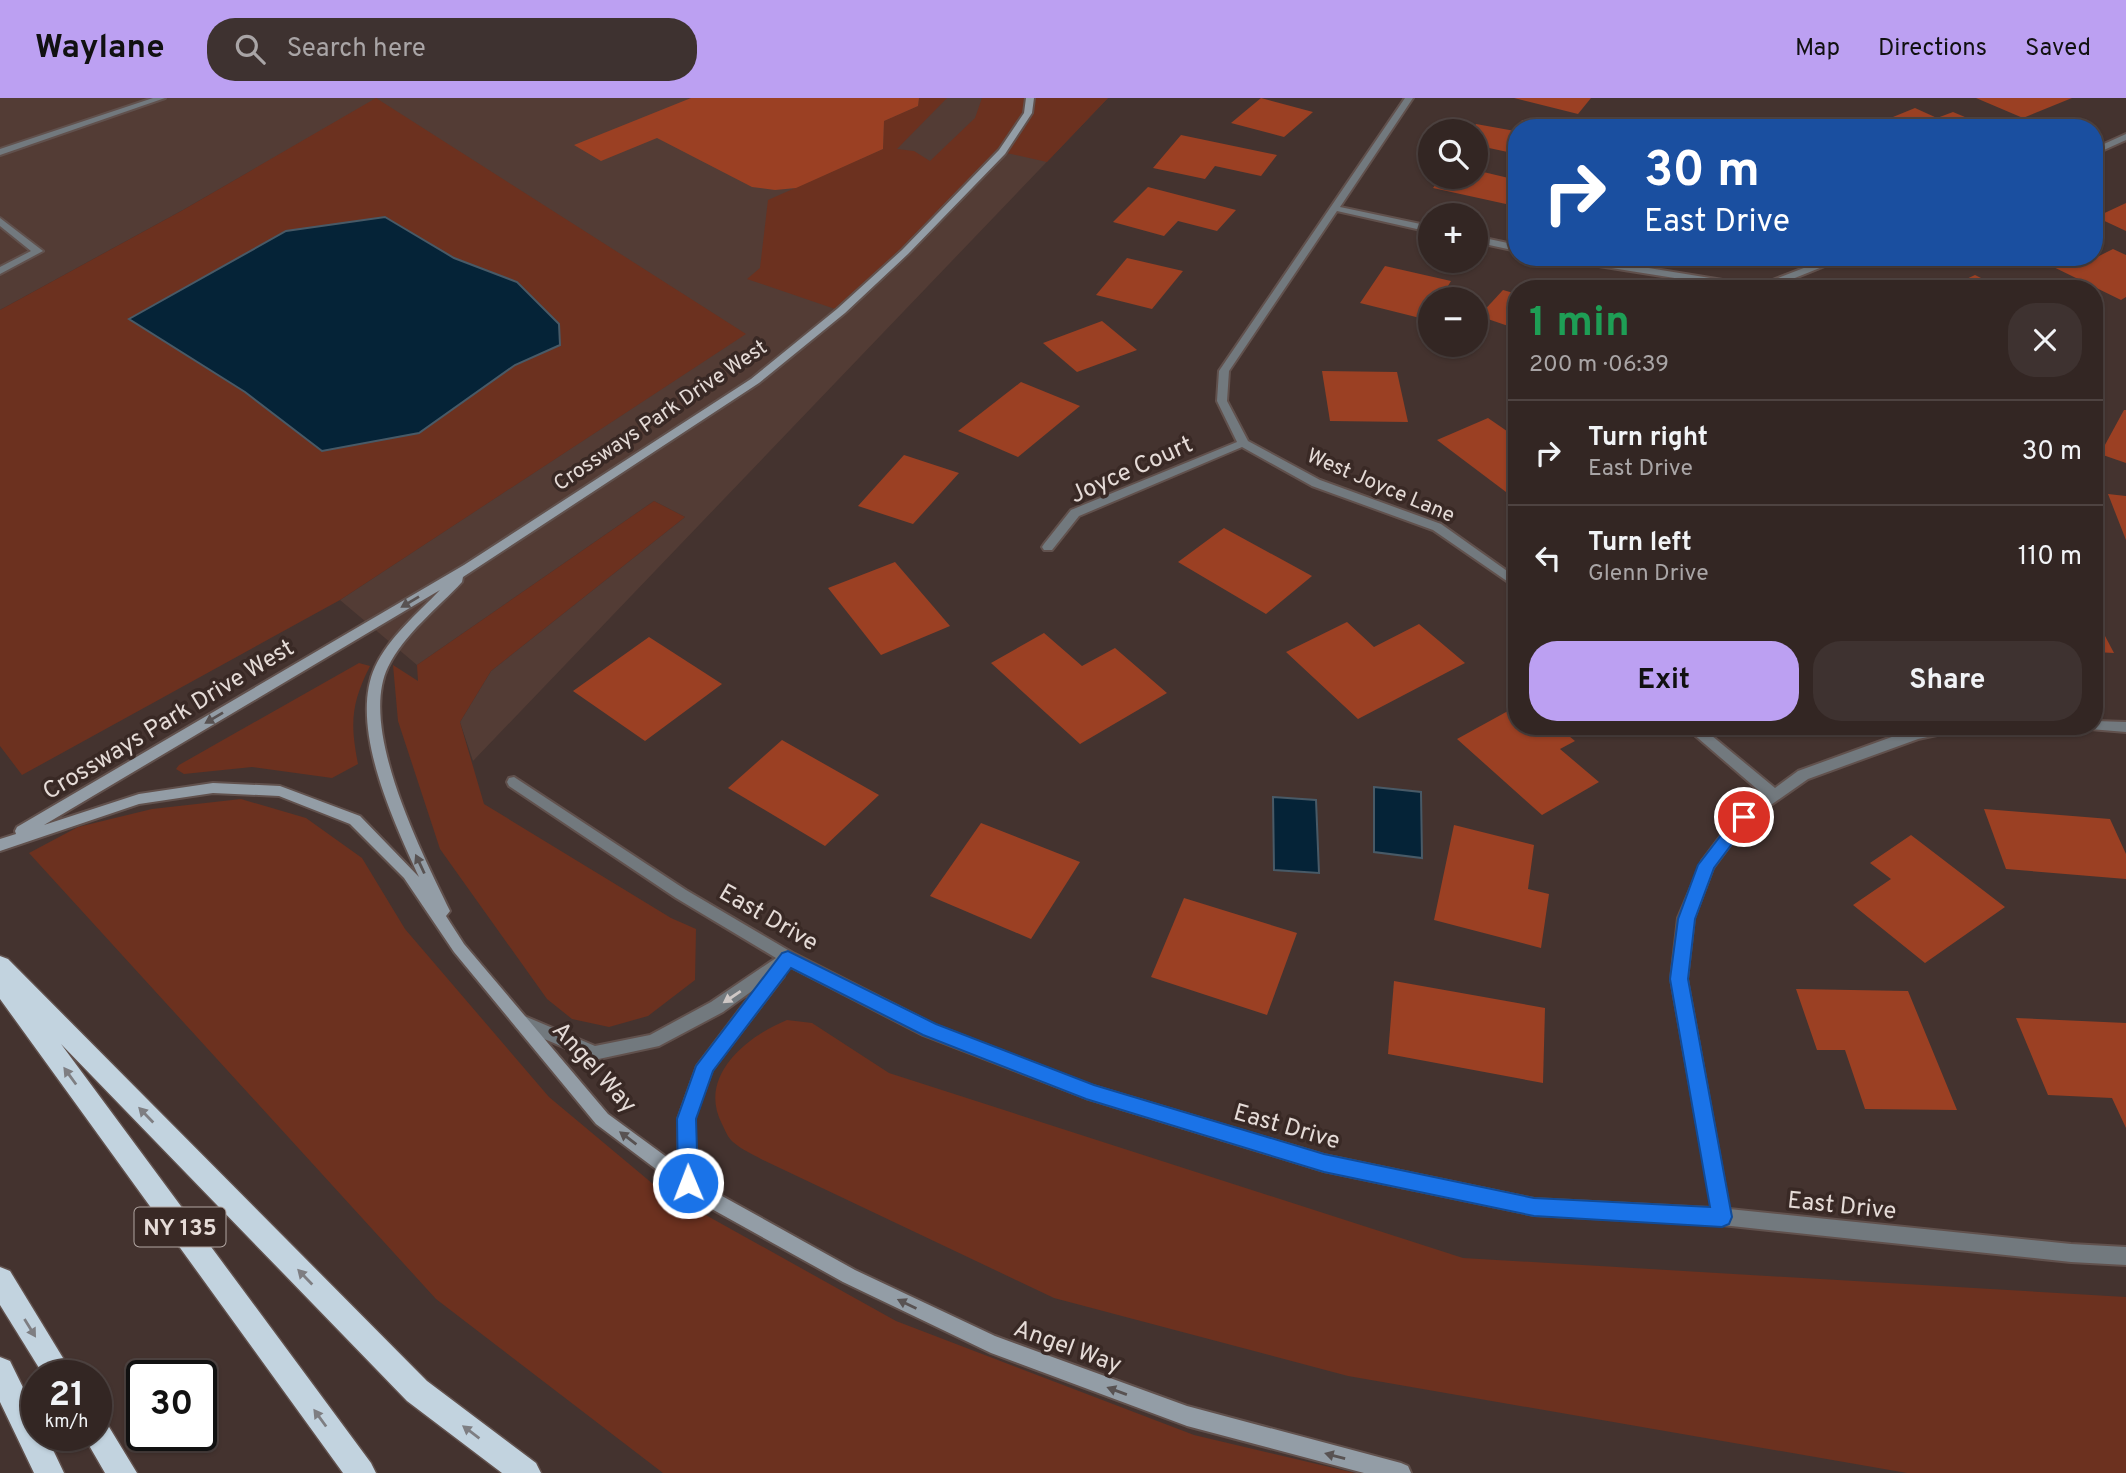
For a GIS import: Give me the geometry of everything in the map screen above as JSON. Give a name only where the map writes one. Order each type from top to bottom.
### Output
[{"type":"highway","points":[[0,966],[417,1391],[526,1473]]},
{"type":"highway","name":"NY 135","points":[[0,980],[361,1473]]},
{"type":"highway","points":[[0,1280],[50,1360]]},
{"type":"highway","points":[[0,1371],[49,1473]]},
{"type":"highway","points":[[108,1451],[122,1473]]},
{"type":"street","points":[[0,152],[161,98]]},
{"type":"street","name":"Crossways Park Drive West","points":[[0,845],[468,568],[755,381],[841,311],[905,252],[1002,152],[1028,113],[1030,98]]},
{"type":"street","points":[[1242,443],[1222,401],[1224,371],[1409,98]]},
{"type":"street","points":[[2103,147],[2126,137]]},
{"type":"street","points":[[1334,208],[1418,226]]},
{"type":"street","points":[[0,221],[38,251],[0,271]]},
{"type":"street","points":[[1488,242],[1508,246]]},
{"type":"street","points":[[1613,266],[1695,280]]},
{"type":"street","points":[[1784,280],[1819,266]]},
{"type":"street","name":"Joyce Court","points":[[1048,547],[1075,513],[1242,443]]},
{"type":"street","name":"West Joyce Lane","points":[[1242,443],[1317,484],[1437,527],[1508,578]]},
{"type":"street","name":"Crossways Park Drive West","points":[[459,948],[394,808],[371,696],[381,669],[401,640],[468,568]]},
{"type":"street","points":[[2103,726],[2126,727]]},
{"type":"street","points":[[1701,735],[1774,795]]},
{"type":"street","points":[[1722,1217],[1679,979],[1686,919],[1707,865],[1744,817],[1803,775],[1913,735]]},
{"type":"street","name":"East Drive","points":[[514,782],[681,894],[788,958],[929,1030],[1092,1093],[1324,1163],[1534,1207],[1722,1217],[2071,1253],[2126,1256]]},
{"type":"street","name":"Angel Way","points":[[0,845],[139,799],[214,788],[280,791],[355,820],[408,874],[459,948],[602,1119],[707,1197],[849,1276],[991,1344],[1186,1416],[1401,1473]]},
{"type":"street","points":[[522,1022],[594,1053],[653,1041],[717,1007],[788,958]]},
{"type":"street","points":[[688,1183],[686,1119],[705,1066],[788,958]]},
{"type":"shaded area","points":[[0,98],[1108,98],[473,761],[460,722],[491,671],[685,517],[654,501],[417,665],[340,600],[745,334],[376,99],[183,210],[0,310]]},
{"type":"shaded area","points":[[376,98],[746,334],[340,600],[22,775],[0,746],[0,310],[183,210]],"holes":[[[385,217],[454,258],[516,282],[559,324],[559,345],[515,365],[419,433],[286,424],[245,392]]]},
{"type":"shaded area","points":[[919,98],[947,98],[897,149],[914,151],[930,161],[975,118],[982,98],[1108,98],[1047,162],[1002,152],[841,311],[747,279],[760,268],[768,200],[883,149],[884,121],[918,106]]},
{"type":"shaded area","points":[[654,501],[685,517],[491,671],[460,722],[484,804],[671,918],[696,929],[695,980],[648,1016],[609,1027],[572,1019],[547,999],[440,849],[398,721],[393,665],[418,681],[417,665]]},
{"type":"shaded area","points":[[359,663],[370,666],[359,692],[354,714],[358,764],[332,778],[252,767],[184,774],[176,769],[179,765]]},
{"type":"shaded area","points":[[241,799],[306,818],[362,858],[405,929],[549,1097],[659,1189],[896,1321],[1194,1435],[1355,1473],[663,1473],[436,1299],[29,853],[78,827],[152,809]]},
{"type":"shaded area","points":[[787,1020],[812,1023],[889,1073],[1463,1258],[2126,1297],[2126,1473],[1907,1473],[1348,1376],[1054,1298],[761,1159],[731,1140],[716,1106],[716,1090],[721,1074],[742,1047],[756,1036]]},
{"type":"water","points":[[385,217],[454,258],[517,282],[559,324],[560,345],[515,365],[419,433],[322,451],[245,392],[129,319],[286,231]]},
{"type":"water","points":[[1374,787],[1421,792],[1422,858],[1374,852]]},
{"type":"water","points":[[1273,797],[1316,800],[1319,873],[1274,870]]},
{"type":"building","points":[[691,98],[919,98],[918,106],[884,121],[883,149],[796,188],[775,190],[752,187],[657,138],[601,161],[574,145]]},
{"type":"building","points":[[1261,98],[1313,112],[1284,137],[1231,123]]},
{"type":"building","points":[[1514,98],[1591,98],[1578,114]]},
{"type":"building","points":[[1976,98],[2072,98],[2023,118]]},
{"type":"building","points":[[1915,108],[1937,118],[1953,112],[1970,119],[1888,119]]},
{"type":"building","points":[[1488,126],[1508,130],[1508,152],[1488,148]]},
{"type":"building","points":[[1181,135],[1277,155],[1261,176],[1215,166],[1205,179],[1153,168]]},
{"type":"building","points":[[1488,173],[1508,178],[1508,204],[1438,189],[1488,189]]},
{"type":"building","points":[[1148,187],[1236,210],[1217,231],[1178,221],[1164,236],[1113,222]]},
{"type":"building","points":[[2126,203],[2126,231],[2103,220],[2103,214]]},
{"type":"building","points":[[2113,249],[2126,255],[2126,297],[2121,300],[2103,291],[2103,280],[2080,280],[2051,266],[2103,266],[2103,254]]},
{"type":"building","points":[[1127,258],[1183,271],[1152,309],[1096,295]]},
{"type":"building","points":[[1385,266],[1451,281],[1447,287],[1418,287],[1418,318],[1360,303]]},
{"type":"building","points":[[1975,275],[1985,280],[1964,280]]},
{"type":"building","points":[[1503,290],[1508,291],[1508,326],[1488,319],[1488,306]]},
{"type":"building","points":[[1102,321],[1137,350],[1077,372],[1043,343]]},
{"type":"building","points":[[1322,371],[1397,372],[1408,422],[1330,421]]},
{"type":"building","points":[[1021,382],[1080,406],[1018,457],[958,431]]},
{"type":"building","points":[[2126,410],[2126,463],[2103,455],[2103,448]]},
{"type":"building","points":[[1488,418],[1508,432],[1508,493],[1437,440]]},
{"type":"building","points":[[904,455],[959,473],[913,524],[858,506]]},
{"type":"building","points":[[2108,494],[2126,496],[2126,540]]},
{"type":"building","points":[[1224,528],[1312,576],[1266,614],[1178,562]]},
{"type":"building","points":[[895,562],[950,626],[881,655],[828,588]]},
{"type":"building","points":[[1347,622],[1374,647],[1419,624],[1465,663],[1358,719],[1286,652]]},
{"type":"building","points":[[2103,632],[2114,653],[2103,652]]},
{"type":"building","points":[[1044,633],[1082,666],[1115,648],[1167,693],[1080,744],[991,663]]},
{"type":"building","points":[[649,637],[722,684],[645,741],[573,691]]},
{"type":"building","points":[[1508,711],[1508,735],[1568,735],[1575,741],[1560,749],[1599,782],[1542,815],[1457,739]]},
{"type":"building","points":[[782,740],[879,795],[825,846],[728,788]]},
{"type":"building","points":[[1984,809],[2110,819],[2126,854],[2126,879],[2006,869]]},
{"type":"building","points":[[981,823],[1080,862],[1031,939],[930,896]]},
{"type":"building","points":[[1454,825],[1534,845],[1528,889],[1549,894],[1541,948],[1434,920]]},
{"type":"building","points":[[1911,835],[2005,907],[1925,963],[1853,905],[1891,879],[1870,863]]},
{"type":"building","points":[[1184,898],[1297,933],[1267,1015],[1151,977]]},
{"type":"building","points":[[1394,981],[1545,1008],[1543,1083],[1388,1054]]},
{"type":"building","points":[[1796,989],[1908,991],[1957,1110],[1865,1109],[1845,1050],[1817,1050]]},
{"type":"building","points":[[2016,1018],[2126,1023],[2126,1128],[2112,1098],[2048,1095]]},
{"type":"route","points":[[688,1183],[686,1119],[705,1066],[788,958],[929,1030],[1092,1093],[1324,1163],[1534,1207],[1722,1217],[1698,1099],[1679,979],[1686,919],[1707,865],[1744,817]]}]
